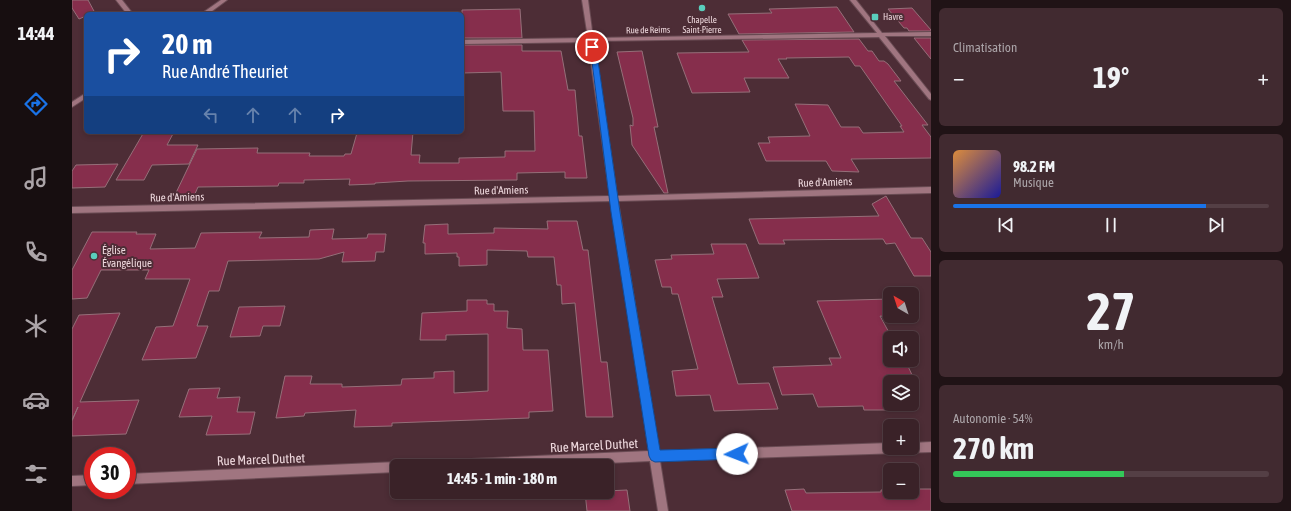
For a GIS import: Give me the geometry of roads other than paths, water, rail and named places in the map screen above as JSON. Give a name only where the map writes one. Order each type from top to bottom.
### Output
[{"type":"street","points":[[119,0],[128,12]]},
{"type":"street","points":[[207,12],[224,0]]},
{"type":"street","points":[[585,0],[614,199],[663,511]]},
{"type":"street","points":[[853,0],[931,98]]},
{"type":"street","name":"Rue de Reims","points":[[464,42],[931,34]]},
{"type":"street","points":[[72,104],[84,96]]},
{"type":"street","name":"Rue d'Amiens","points":[[72,210],[614,199],[931,190]]},
{"type":"street","points":[[919,448],[931,447]]},
{"type":"street","name":"Rue Marcel Duthet","points":[[587,459],[883,449]]},
{"type":"street","name":"Rue Marcel Duthet","points":[[136,479],[390,467]]},
{"type":"street","points":[[72,481],[84,480]]},
{"type":"place","name":"Chapelle Saint-Pierre","points":[[702,8]]},
{"type":"place","name":"Havre","points":[[875,17]]},
{"type":"place","name":"Église Évangélique","points":[[94,256]]}]
